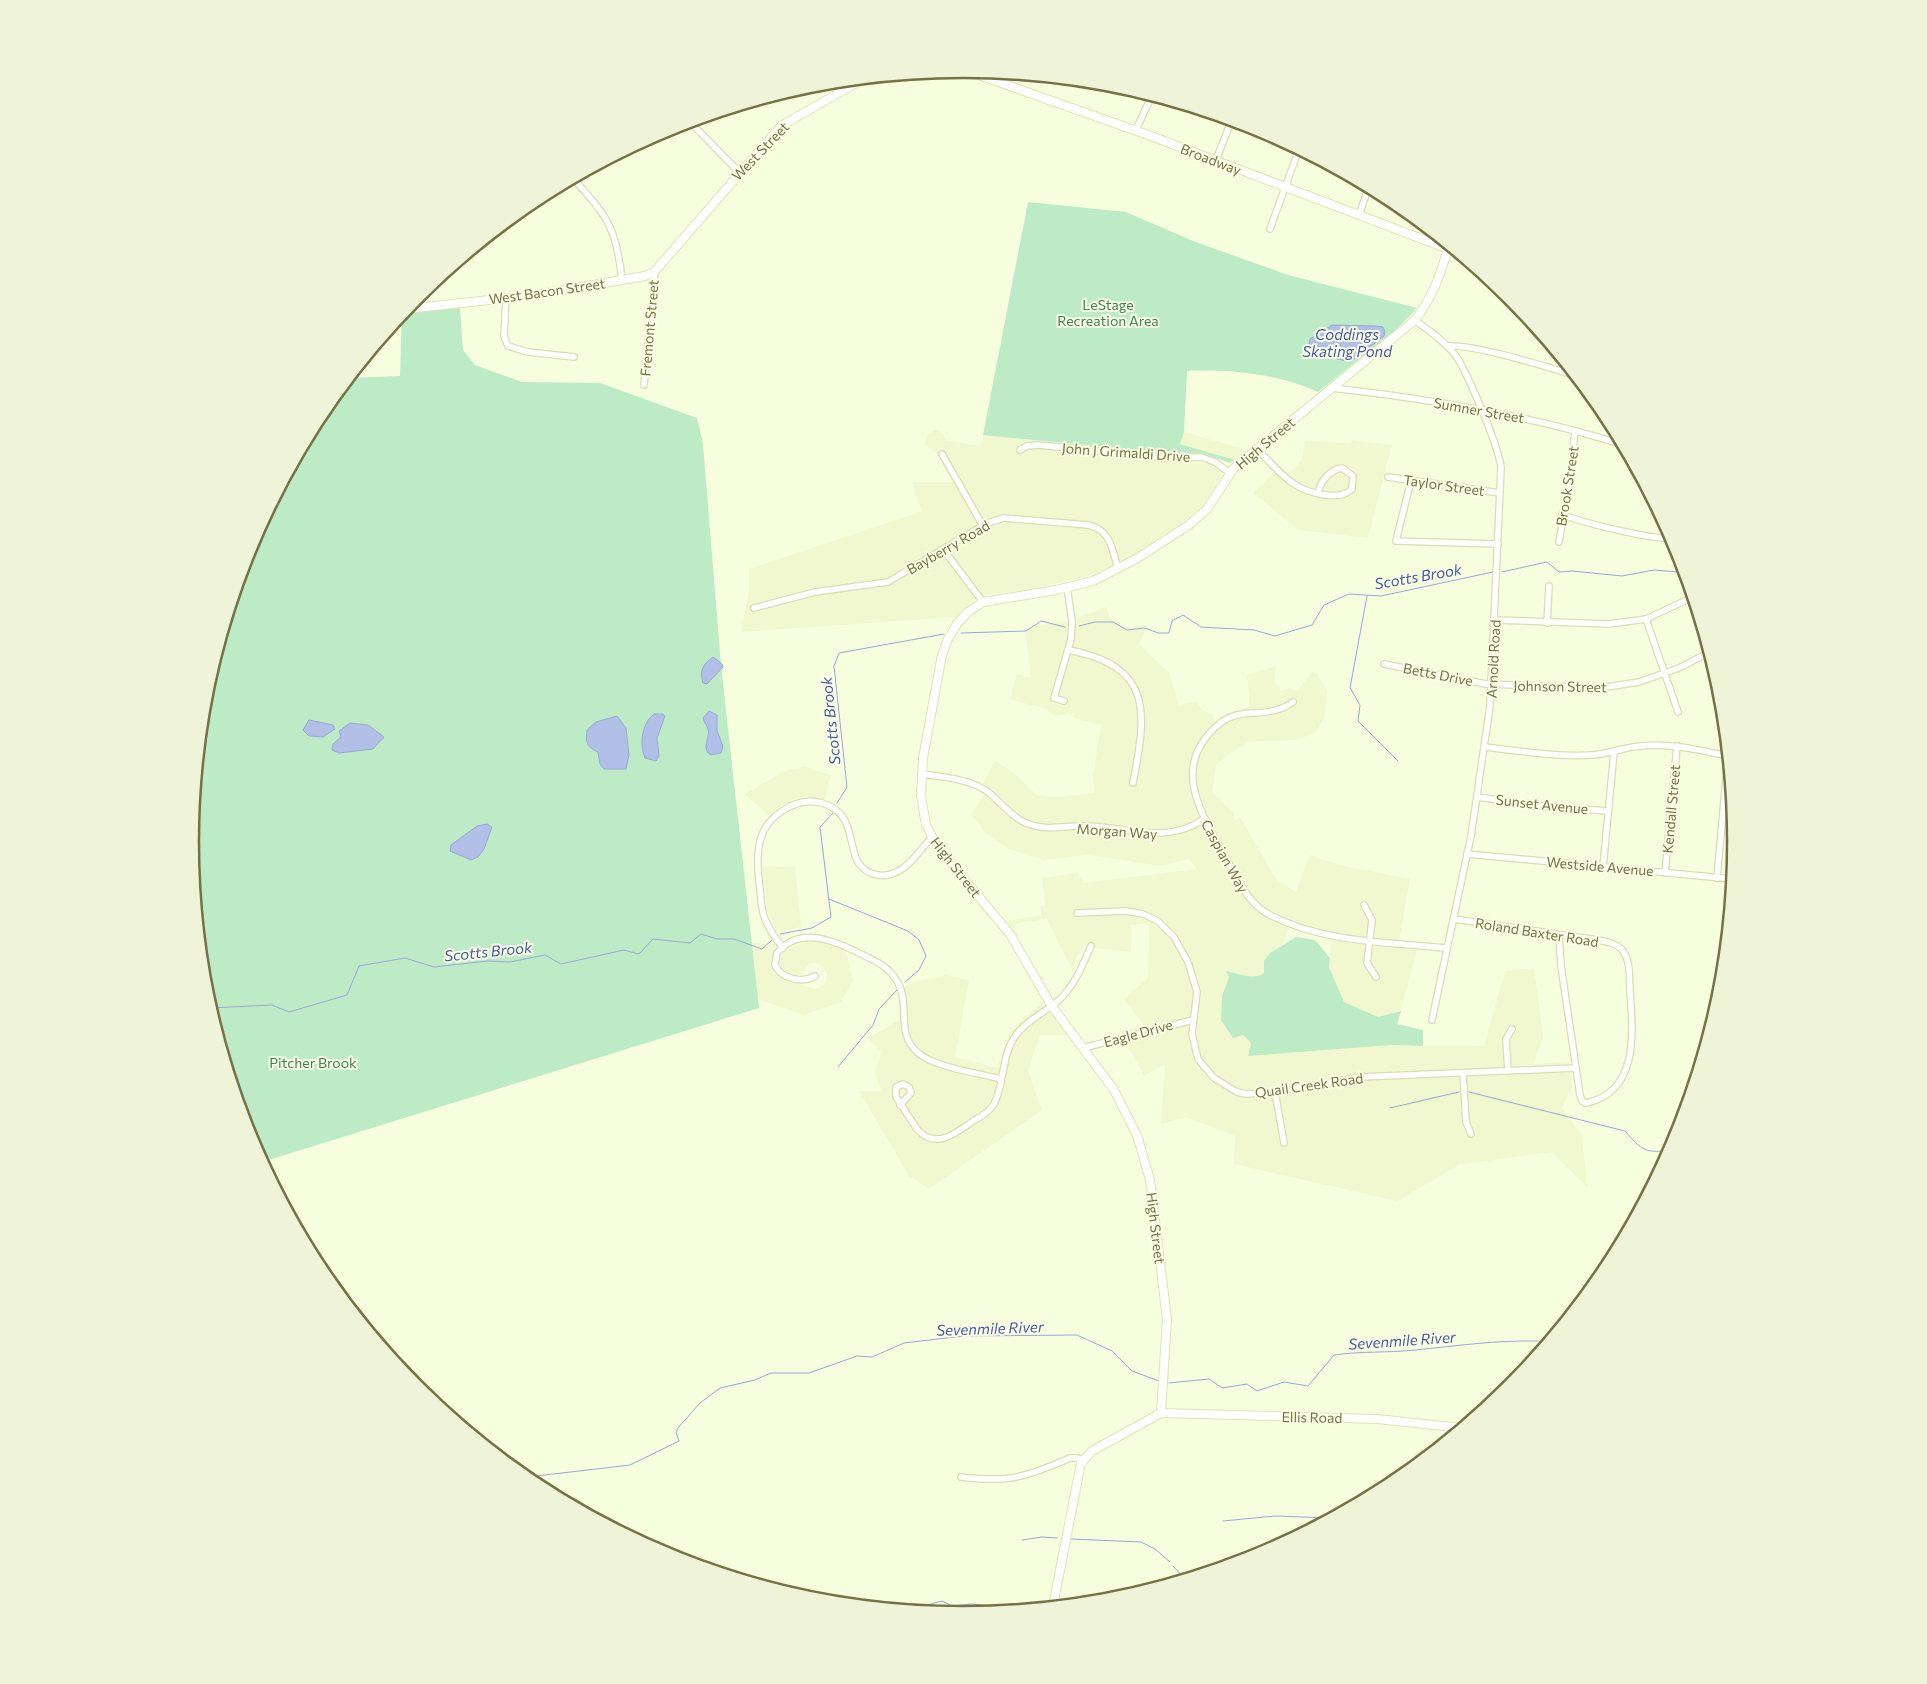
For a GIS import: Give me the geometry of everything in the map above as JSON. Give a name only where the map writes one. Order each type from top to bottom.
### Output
[{"type":"street","name":"Broadway","points":[[989,79],[1136,130],[1440,244]]},
{"type":"street","name":"West Street","points":[[655,271],[772,135],[788,121],[849,86]]},
{"type":"street","points":[[1136,130],[1149,101]]},
{"type":"street","points":[[1216,160],[1229,126]]},
{"type":"street","points":[[695,127],[739,172]]},
{"type":"street","points":[[1270,229],[1297,154]]},
{"type":"street","points":[[577,183],[609,223],[617,245],[622,280]]},
{"type":"street","points":[[1359,215],[1367,193]]},
{"type":"street","name":"High Street","points":[[1161,1413],[1167,1319],[1146,1165],[1137,1135],[1123,1106],[1051,1005],[1010,934],[931,838],[922,810],[922,774],[925,746],[945,647],[956,624],[982,602],[1086,583],[1118,569],[1196,521],[1211,504],[1230,473],[1415,320],[1427,305],[1448,250]]},
{"type":"street","name":"West Bacon Street","points":[[417,308],[506,298],[645,276],[655,271]]},
{"type":"street","name":"Fremont Street","points":[[644,385],[655,271]]},
{"type":"street","points":[[506,298],[504,336],[508,346],[528,352],[574,357]]},
{"type":"street","name":"Arnold Road","points":[[1415,320],[1447,346],[1456,356],[1500,458],[1493,684],[1485,747],[1467,854],[1432,1020]]},
{"type":"street","points":[[1447,346],[1465,347],[1567,373]]},
{"type":"street","name":"Sumner Street","points":[[1332,388],[1480,408],[1575,431],[1616,443]]},
{"type":"street","name":"Brook Street","points":[[1559,542],[1562,514],[1571,472],[1575,431]]},
{"type":"street","name":"John J Grimaldi Drive","points":[[1020,450],[1027,446],[1038,445],[1174,458],[1201,457],[1215,462],[1230,473]]},
{"type":"street","points":[[1257,449],[1293,484],[1318,492],[1339,496],[1348,493],[1352,489],[1353,476],[1342,468],[1334,469],[1326,476],[1318,492]]},
{"type":"street","points":[[942,454],[983,526]]},
{"type":"street","name":"Taylor Street","points":[[1388,477],[1500,493]]},
{"type":"street","points":[[1411,481],[1396,540],[1498,544]]},
{"type":"street","points":[[1562,514],[1665,539]]},
{"type":"street","name":"Bayberry Road","points":[[754,608],[815,592],[883,583],[983,526],[1004,518],[1094,526],[1105,532],[1108,536],[1118,569]]},
{"type":"street","points":[[943,549],[982,602]]},
{"type":"street","points":[[1547,623],[1549,586]]},
{"type":"street","points":[[1064,701],[1054,698],[1068,650],[1072,626],[1067,587]]},
{"type":"street","points":[[1495,620],[1609,624],[1646,619],[1688,599]]},
{"type":"street","points":[[1646,619],[1678,712]]},
{"type":"street","points":[[1068,650],[1096,656],[1110,662],[1127,677],[1136,691],[1141,706],[1142,723],[1133,783]]},
{"type":"street","name":"Johnson Street","points":[[1493,684],[1614,687],[1639,682],[1705,657]]},
{"type":"street","name":"Betts Drive","points":[[1384,664],[1493,684]]},
{"type":"street","name":"Caspian Way","points":[[1293,702],[1278,710],[1236,714],[1218,724],[1197,752],[1192,772],[1193,791],[1204,819],[1249,898],[1261,910],[1280,920],[1324,935],[1447,948]]},
{"type":"street","points":[[1485,747],[1580,756],[1614,752],[1639,746],[1677,746],[1722,755]]},
{"type":"street","name":"Kendall Street","points":[[1665,873],[1677,746]]},
{"type":"street","points":[[1603,867],[1614,752]]},
{"type":"street","name":"Morgan Way","points":[[922,774],[973,784],[987,791],[1017,819],[1044,828],[1084,826],[1152,835],[1182,830],[1204,819]]},
{"type":"street","points":[[1716,878],[1725,784]]},
{"type":"street","name":"Sunset Avenue","points":[[1477,797],[1542,806],[1607,811]]},
{"type":"street","points":[[783,948],[765,919],[756,860],[762,834],[778,813],[796,804],[809,801],[822,803],[834,808],[844,817],[850,829],[852,850],[857,861],[868,871],[880,875],[899,872],[931,838]]},
{"type":"street","name":"Westside Avenue","points":[[1467,854],[1727,879]]},
{"type":"street","points":[[1364,905],[1372,920],[1368,963],[1376,978]]},
{"type":"street","name":"Quail Creek Road","points":[[1077,913],[1126,911],[1143,914],[1158,921],[1174,937],[1188,962],[1197,992],[1192,1034],[1198,1059],[1214,1078],[1237,1092],[1246,1094],[1275,1092],[1361,1077],[1576,1068]]},
{"type":"street","name":"Roland Baxter Road","points":[[1454,919],[1614,944],[1623,951],[1628,967],[1632,1038],[1631,1058],[1615,1086],[1602,1097],[1586,1103],[1582,1101],[1580,1095],[1576,1068]]},
{"type":"street","points":[[1559,936],[1560,966],[1576,1068]]},
{"type":"street","points":[[815,976],[800,980],[779,972],[775,961],[777,953],[783,948],[805,938],[825,938],[882,964],[891,972],[902,989],[904,1030],[909,1042],[917,1052],[936,1062],[1000,1079]]},
{"type":"street","points":[[900,1105],[923,1134],[935,1139],[945,1139],[988,1111],[996,1099],[1007,1054],[1014,1038],[1025,1024],[1060,999],[1074,982],[1091,946]]},
{"type":"street","name":"Eagle Drive","points":[[1083,1048],[1193,1020]]},
{"type":"street","points":[[1508,1071],[1506,1039],[1512,1029]]},
{"type":"street","points":[[1463,1073],[1466,1122],[1471,1134]]},
{"type":"street","points":[[1275,1092],[1284,1143]]},
{"type":"street","points":[[1054,1601],[1077,1479],[1083,1461],[1092,1451],[1161,1413]]},
{"type":"street","name":"Ellis Road","points":[[1161,1413],[1377,1419],[1455,1427]]},
{"type":"street","points":[[961,1477],[993,1481],[1016,1479],[1070,1458],[1078,1458],[1083,1461]]},
{"type":"shaded area","points":[[935,430],[943,434],[946,440],[981,446],[983,435],[1183,454],[1184,463],[1207,464],[1220,471],[1220,479],[1203,507],[1192,517],[1128,559],[1085,577],[1023,591],[987,594],[971,601],[957,617],[741,632],[749,592],[749,569],[922,511],[912,482],[953,482],[940,456],[925,445],[927,435]]},
{"type":"shaded area","points":[[1184,432],[1247,450],[1235,460],[1180,444]]},
{"type":"shaded area","points":[[1352,440],[1392,445],[1368,538],[1298,530],[1254,493],[1274,472],[1258,456],[1254,456],[1265,447],[1265,451],[1289,474],[1301,461],[1305,441],[1351,443]]},
{"type":"shaded area","points":[[1106,607],[1111,619],[1121,626],[1134,628],[1137,625],[1147,626],[1139,644],[1169,673],[1179,705],[1196,702],[1203,711],[1213,714],[1214,721],[1228,713],[1250,707],[1247,675],[1276,666],[1275,682],[1281,691],[1290,688],[1297,691],[1312,672],[1317,675],[1327,690],[1325,715],[1316,732],[1297,740],[1249,742],[1233,751],[1216,765],[1212,793],[1233,812],[1235,820],[1240,817],[1276,879],[1296,892],[1310,855],[1340,865],[1410,879],[1398,946],[1417,949],[1401,1011],[1378,1017],[1344,1002],[1329,967],[1331,940],[1289,927],[1277,962],[1394,1046],[1484,1046],[1505,971],[1534,968],[1543,1038],[1533,1064],[1569,1062],[1572,1086],[1562,1108],[1582,1135],[1587,1187],[1551,1152],[1459,1165],[1397,1201],[1234,1164],[1235,1136],[1186,1117],[1161,1124],[1165,1064],[1144,1076],[1120,1031],[1144,1025],[1124,999],[1148,978],[1149,923],[1131,925],[1131,952],[1096,948],[1087,943],[1077,955],[1073,971],[1047,919],[1017,923],[1015,928],[1019,938],[1007,921],[1041,915],[1041,906],[1045,905],[1042,878],[1078,873],[1083,883],[1197,869],[1189,859],[1162,866],[1087,855],[1044,860],[1009,849],[986,833],[971,814],[989,788],[983,783],[995,761],[1010,770],[1037,795],[1056,797],[1094,793],[1093,775],[1101,725],[1075,718],[1068,713],[1055,716],[1046,709],[1009,699],[1017,674],[1031,678],[1025,628],[1075,619]]},
{"type":"shaded area","points":[[805,767],[831,775],[825,799],[806,797],[794,799],[782,805],[769,816],[745,794],[784,771]]},
{"type":"shaded area","points":[[762,866],[795,867],[801,927],[778,932],[768,912]]},
{"type":"shaded area","points":[[815,941],[831,944],[846,951],[853,981],[841,1002],[803,1015],[756,998],[750,943],[776,944],[771,963],[776,974],[784,980],[816,989],[826,981],[827,974],[823,967],[816,963],[809,964],[797,975],[785,971],[780,964],[780,958],[785,952],[800,944]]},
{"type":"shaded area","points":[[945,975],[969,980],[955,1057],[997,1068],[1010,1033],[1023,1018],[1041,1005],[1042,999],[1070,1035],[1040,1035],[1028,1071],[1042,1110],[929,1189],[909,1176],[859,1091],[881,1091],[875,1072],[881,1052],[868,1038],[899,1020],[901,1003],[898,991],[913,982]]},
{"type":"green space","name":"LeStage Recreation Area","points":[[1028,202],[1126,212],[1193,241],[1288,275],[1417,308],[1398,328],[1318,392],[1287,381],[1254,374],[1187,371],[1184,432],[1180,444],[1235,460],[1230,463],[1202,453],[1179,454],[983,435]]},
{"type":"green space","name":"Pitcher Brook","points":[[460,308],[463,350],[475,365],[522,382],[600,383],[697,418],[703,444],[721,665],[759,1008],[269,1160],[257,1135],[225,1040],[206,942],[199,842],[206,742],[214,693],[225,644],[240,596],[257,549],[278,504],[301,460],[328,417],[356,378],[400,376],[402,324],[413,312]]},
{"type":"green space","points":[[1296,937],[1315,940],[1330,958],[1329,967],[1344,1002],[1378,1017],[1401,1011],[1397,1024],[1423,1030],[1423,1046],[1390,1045],[1248,1056],[1251,1043],[1243,1035],[1233,1038],[1221,1020],[1222,997],[1229,977],[1226,971],[1240,975],[1260,975],[1264,973],[1264,961],[1270,953]]},
{"type":"water","name":"Coddings Skating Pond","points":[[1332,325],[1376,326],[1383,327],[1385,332],[1384,336],[1350,362],[1302,350],[1309,346],[1310,339]]},
{"type":"water","points":[[713,657],[723,667],[707,684],[703,683],[701,675],[703,668]]},
{"type":"water","points":[[709,711],[717,715],[717,731],[723,746],[721,753],[711,755],[706,749],[709,732],[703,718]]},
{"type":"water","points":[[654,714],[663,714],[665,716],[657,738],[659,756],[656,761],[645,758],[642,746],[644,728]]},
{"type":"water","points":[[617,716],[626,728],[629,755],[626,769],[604,769],[600,764],[598,752],[587,743],[587,730],[596,722]]},
{"type":"water","points":[[309,720],[333,725],[335,729],[323,737],[309,736],[303,730]]},
{"type":"water","points":[[350,723],[368,725],[384,737],[373,749],[339,753],[332,750],[333,744],[341,737],[339,731]]},
{"type":"water","points":[[487,824],[492,827],[484,849],[478,857],[471,860],[450,851],[451,845],[477,826]]},
{"type":"waterway","name":"Scotts Brook","points":[[1502,572],[1547,562],[1559,572],[1572,571],[1622,576],[1654,570],[1678,572]]},
{"type":"waterway","name":"Scotts Brook","points":[[1079,626],[1095,622],[1113,622],[1127,630],[1145,628],[1158,633],[1169,633],[1172,621],[1183,615],[1201,627],[1254,630],[1275,636],[1312,625],[1324,605],[1349,594],[1381,596],[1493,572]]},
{"type":"waterway","points":[[1367,596],[1350,688],[1360,705],[1358,721],[1398,761]]},
{"type":"waterway","name":"Scotts Brook","points":[[961,633],[1026,631],[1041,621],[1065,627]]},
{"type":"waterway","name":"Scotts Brook","points":[[837,803],[847,787],[834,666],[839,653],[944,634]]},
{"type":"waterway","name":"Scotts Brook","points":[[780,934],[812,928],[831,917],[820,827],[833,813]]},
{"type":"waterway","points":[[829,899],[908,931],[919,940],[926,956],[919,970],[905,982]]},
{"type":"waterway","name":"Scotts Brook","points":[[218,1008],[272,1005],[289,1012],[347,995],[359,966],[405,958],[434,967],[488,961],[510,962],[545,955],[561,964],[624,950],[639,954],[653,939],[690,943],[701,934],[717,939],[734,939],[762,949],[772,940]]},
{"type":"waterway","points":[[838,1067],[873,1025],[879,1009],[897,990]]},
{"type":"waterway","points":[[1390,1108],[1459,1092]]},
{"type":"waterway","points":[[1469,1092],[1625,1131],[1640,1147],[1650,1151],[1663,1151]]},
{"type":"waterway","name":"Sevenmile River","points":[[536,1476],[630,1465],[679,1441],[676,1432],[678,1428],[700,1403],[720,1388],[755,1380],[771,1373],[809,1373],[857,1356],[872,1357],[904,1343],[963,1336],[1077,1335],[1112,1351],[1132,1371],[1159,1381]]},
{"type":"waterway","name":"Sevenmile River","points":[[1169,1383],[1209,1379],[1222,1388],[1247,1384],[1257,1391],[1284,1382],[1308,1386],[1334,1355],[1405,1351],[1491,1342],[1538,1341]]},
{"type":"waterway","points":[[1223,1521],[1275,1516],[1321,1518]]},
{"type":"waterway","points":[[1022,1540],[1042,1537],[1057,1538]]},
{"type":"waterway","points":[[1070,1539],[1141,1542],[1155,1549],[1170,1562]]},
{"type":"waterway","points":[[1173,1566],[1181,1574]]},
{"type":"waterway","points":[[927,1605],[942,1601],[952,1606]]},
{"type":"waterway","points":[[954,1606],[971,1604],[987,1606]]}]
